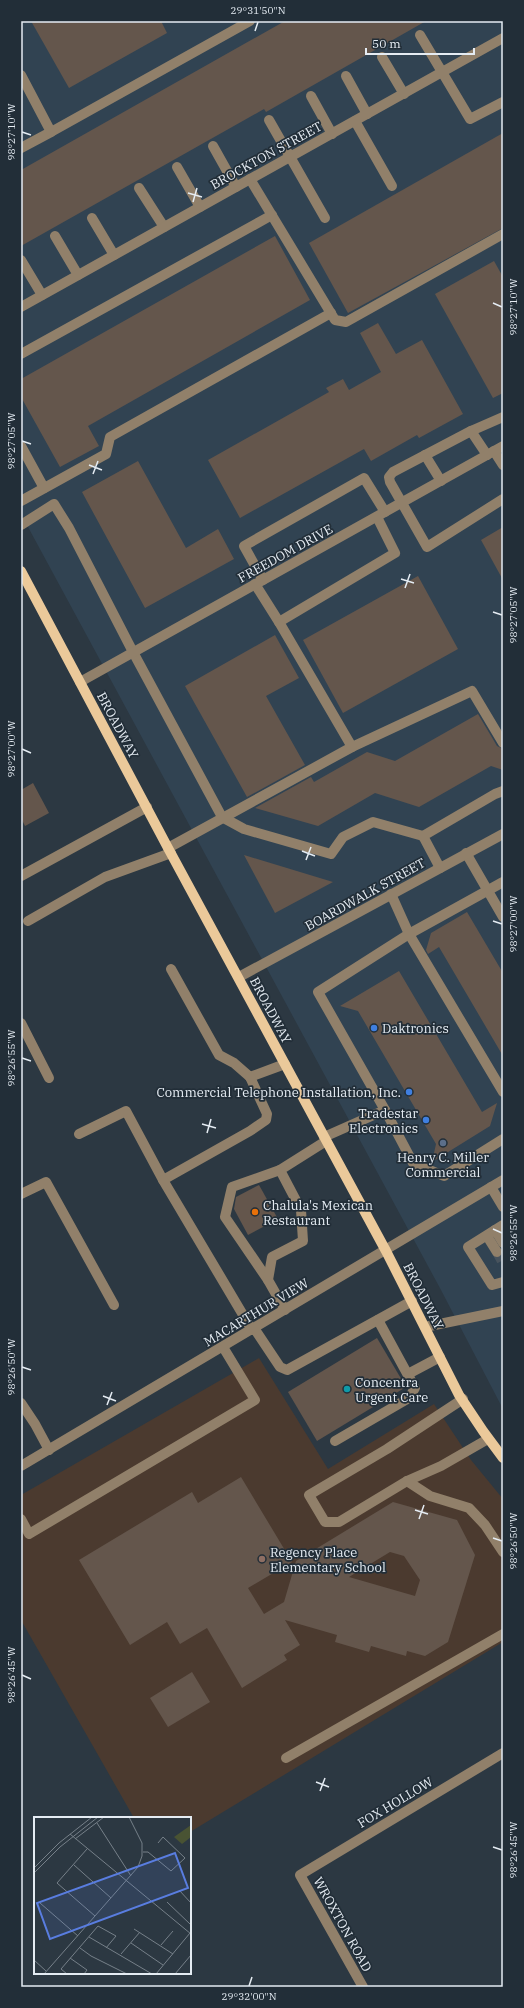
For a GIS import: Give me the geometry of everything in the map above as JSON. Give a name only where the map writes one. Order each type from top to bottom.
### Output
[{"type":"main road","name":"BROADWAY","points":[[21,571],[169,851],[239,977],[386,1250],[463,1400],[488,1439],[503,1458]]},
{"type":"street","points":[[21,148],[250,21]]},
{"type":"street","points":[[420,35],[470,119],[503,102]]},
{"type":"street","name":"BROCKTON STREET","points":[[21,307],[503,38]]},
{"type":"street","points":[[382,57],[404,94]]},
{"type":"street","points":[[21,75],[51,132]]},
{"type":"street","points":[[346,76],[367,114]]},
{"type":"street","points":[[310,96],[332,134]]},
{"type":"street","points":[[269,120],[325,218]]},
{"type":"street","points":[[355,121],[392,186]]},
{"type":"street","points":[[213,146],[236,187]]},
{"type":"street","points":[[177,167],[200,207]]},
{"type":"street","points":[[250,179],[334,320],[346,322],[503,234]]},
{"type":"street","points":[[139,188],[164,227]]},
{"type":"street","points":[[21,354],[272,215]]},
{"type":"street","points":[[92,218],[114,255]]},
{"type":"street","points":[[55,236],[78,275]]},
{"type":"street","points":[[21,260],[42,295]]},
{"type":"street","points":[[21,501],[106,454],[110,437],[331,314]]},
{"type":"street","points":[[503,417],[471,431],[425,455],[393,472],[389,477],[390,482],[427,546],[503,499]]},
{"type":"street","points":[[471,431],[495,451],[503,465]]},
{"type":"street","points":[[21,446],[44,488]]},
{"type":"street","name":"FREEDOM DRIVE","points":[[80,682],[495,451]]},
{"type":"street","points":[[425,455],[441,481]]},
{"type":"street","points":[[279,622],[395,553],[381,514],[364,478],[244,546],[259,582],[279,622],[352,747]]},
{"type":"street","points":[[21,525],[54,504],[69,528],[133,652],[222,817],[244,829],[331,854],[343,837],[373,822],[423,836],[495,794],[503,791]]},
{"type":"street","points":[[28,922],[105,877],[169,851],[222,817],[352,747],[472,691],[503,743]]},
{"type":"street","points":[[21,876],[146,807]]},
{"type":"street","name":"BOARDWALK STREET","points":[[239,977],[503,834]]},
{"type":"street","points":[[423,836],[440,868]]},
{"type":"street","points":[[466,853],[503,917]]},
{"type":"street","points":[[503,882],[409,934],[318,992],[385,1110],[413,1163],[444,1176],[503,1139]]},
{"type":"street","points":[[391,894],[409,934],[503,1092]]},
{"type":"street","points":[[163,1180],[250,1131],[266,1120],[267,1114],[250,1077],[234,1063],[219,1055],[171,969]]},
{"type":"street","points":[[21,1023],[50,1078]]},
{"type":"street","points":[[250,1077],[285,1064]]},
{"type":"street","points":[[285,1310],[268,1280],[225,1217],[232,1188],[280,1170],[325,1139],[385,1110]]},
{"type":"street","points":[[79,1134],[126,1111],[163,1180],[253,1329],[280,1367],[287,1370],[412,1301]]},
{"type":"street","points":[[268,1280],[272,1257],[303,1241],[302,1210],[280,1170]]},
{"type":"street","name":"MACARTHUR VIEW","points":[[21,1466],[503,1180]]},
{"type":"street","points":[[21,1194],[46,1182],[114,1305]]},
{"type":"street","points":[[491,1187],[503,1207]]},
{"type":"street","points":[[495,1230],[503,1243]]},
{"type":"street","points":[[495,1230],[497,1252]]},
{"type":"street","points":[[495,1230],[468,1247],[492,1286],[503,1282]]},
{"type":"street","points":[[425,1327],[503,1311]]},
{"type":"street","points":[[335,1441],[409,1398],[415,1388],[378,1320]]},
{"type":"street","points":[[21,1519],[29,1534],[255,1400],[223,1347]]},
{"type":"street","points":[[408,1374],[440,1357]]},
{"type":"street","points":[[463,1400],[387,1449],[309,1495],[325,1522],[339,1522],[407,1481],[441,1466],[488,1439]]},
{"type":"street","points":[[22,1405],[35,1424],[49,1450]]},
{"type":"street","points":[[407,1481],[430,1496],[469,1508],[485,1525],[503,1552]]},
{"type":"street","points":[[286,1758],[503,1634]]},
{"type":"street","name":"FOX HOLLOW","points":[[300,1874],[503,1753]]},
{"type":"street","name":"WROXTON ROAD","points":[[300,1874],[363,1987]]},
{"type":"shaded area","points":[[21,21],[503,21],[503,1409],[441,1290],[21,514]]},
{"type":"shaded area","name":"Regency Place Elementary School","points":[[259,1358],[328,1469],[434,1404],[471,1460],[503,1499],[503,1642],[191,1831],[191,1817],[133,1817],[21,1620],[21,1495]]},
{"type":"building","points":[[31,21],[161,21],[167,33],[69,88]]},
{"type":"building","points":[[285,21],[426,21],[266,112],[264,109],[21,246],[21,170]]},
{"type":"building","points":[[503,133],[503,228],[348,313],[309,243]]},
{"type":"building","points":[[275,236],[310,300],[88,426],[99,446],[60,467],[21,397],[21,379]]},
{"type":"building","points":[[494,261],[503,277],[503,393],[493,398],[435,294]]},
{"type":"building","points":[[378,323],[396,354],[422,340],[463,414],[419,438],[417,435],[371,461],[364,449],[240,518],[208,460],[329,392],[326,388],[343,379],[349,390],[381,372],[360,333]]},
{"type":"building","points":[[138,461],[186,548],[218,529],[234,559],[145,608],[82,492]]},
{"type":"building","points":[[503,527],[503,580],[481,540]]},
{"type":"building","points":[[418,576],[458,649],[343,713],[303,640]]},
{"type":"building","points":[[275,635],[299,678],[266,696],[305,765],[247,797],[185,686]]},
{"type":"building","points":[[478,714],[497,746],[503,749],[503,770],[491,766],[419,807],[375,793],[318,826],[255,808],[311,777],[314,782],[367,752],[395,761]]},
{"type":"building","points":[[33,783],[49,813],[25,826],[21,818],[21,790]]},
{"type":"building","points":[[244,855],[333,882],[275,913]]},
{"type":"building","points":[[467,912],[503,973],[503,1056],[439,947],[428,954],[426,950],[431,933]]},
{"type":"building","points":[[399,971],[482,1112],[497,1103],[490,1126],[432,1162],[436,1144],[358,1011],[340,1006]]},
{"type":"building","name":"Chalula's Mexican Restaurant","points":[[259,1185],[278,1219],[248,1235],[234,1209],[236,1197]]},
{"type":"building","name":"Concentra Urgent Care","points":[[377,1338],[406,1387],[317,1441],[288,1392]]},
{"type":"building","points":[[241,1477],[292,1562],[248,1588],[264,1614],[284,1602],[296,1561],[393,1502],[457,1520],[475,1555],[448,1642],[425,1656],[407,1651],[406,1656],[371,1646],[369,1652],[335,1642],[337,1635],[285,1620],[300,1645],[284,1655],[287,1660],[242,1688],[207,1628],[180,1644],[167,1622],[130,1645],[79,1560],[192,1492],[198,1503]],"holes":[[[390,1552],[404,1556],[420,1580],[415,1596],[349,1577]]]},
{"type":"building","points":[[192,1672],[210,1702],[168,1727],[150,1698]]},
{"type":"tunnel","points":[[497,1252],[503,1263]]},
{"type":"place","name":"Daktronics","points":[[374,1028]]},
{"type":"place","name":"Commercial Telephone Installation, Inc.","points":[[409,1092]]},
{"type":"place","name":"Tradestar Electronics","points":[[426,1120]]},
{"type":"place","name":"Henry C. Miller Commercial","points":[[443,1143]]},
{"type":"place","name":"Chalula's Mexican Restaurant","points":[[255,1212]]},
{"type":"place","name":"Concentra Urgent Care","points":[[347,1389]]},
{"type":"place","name":"Regency Place Elementary School","points":[[262,1559]]}]
